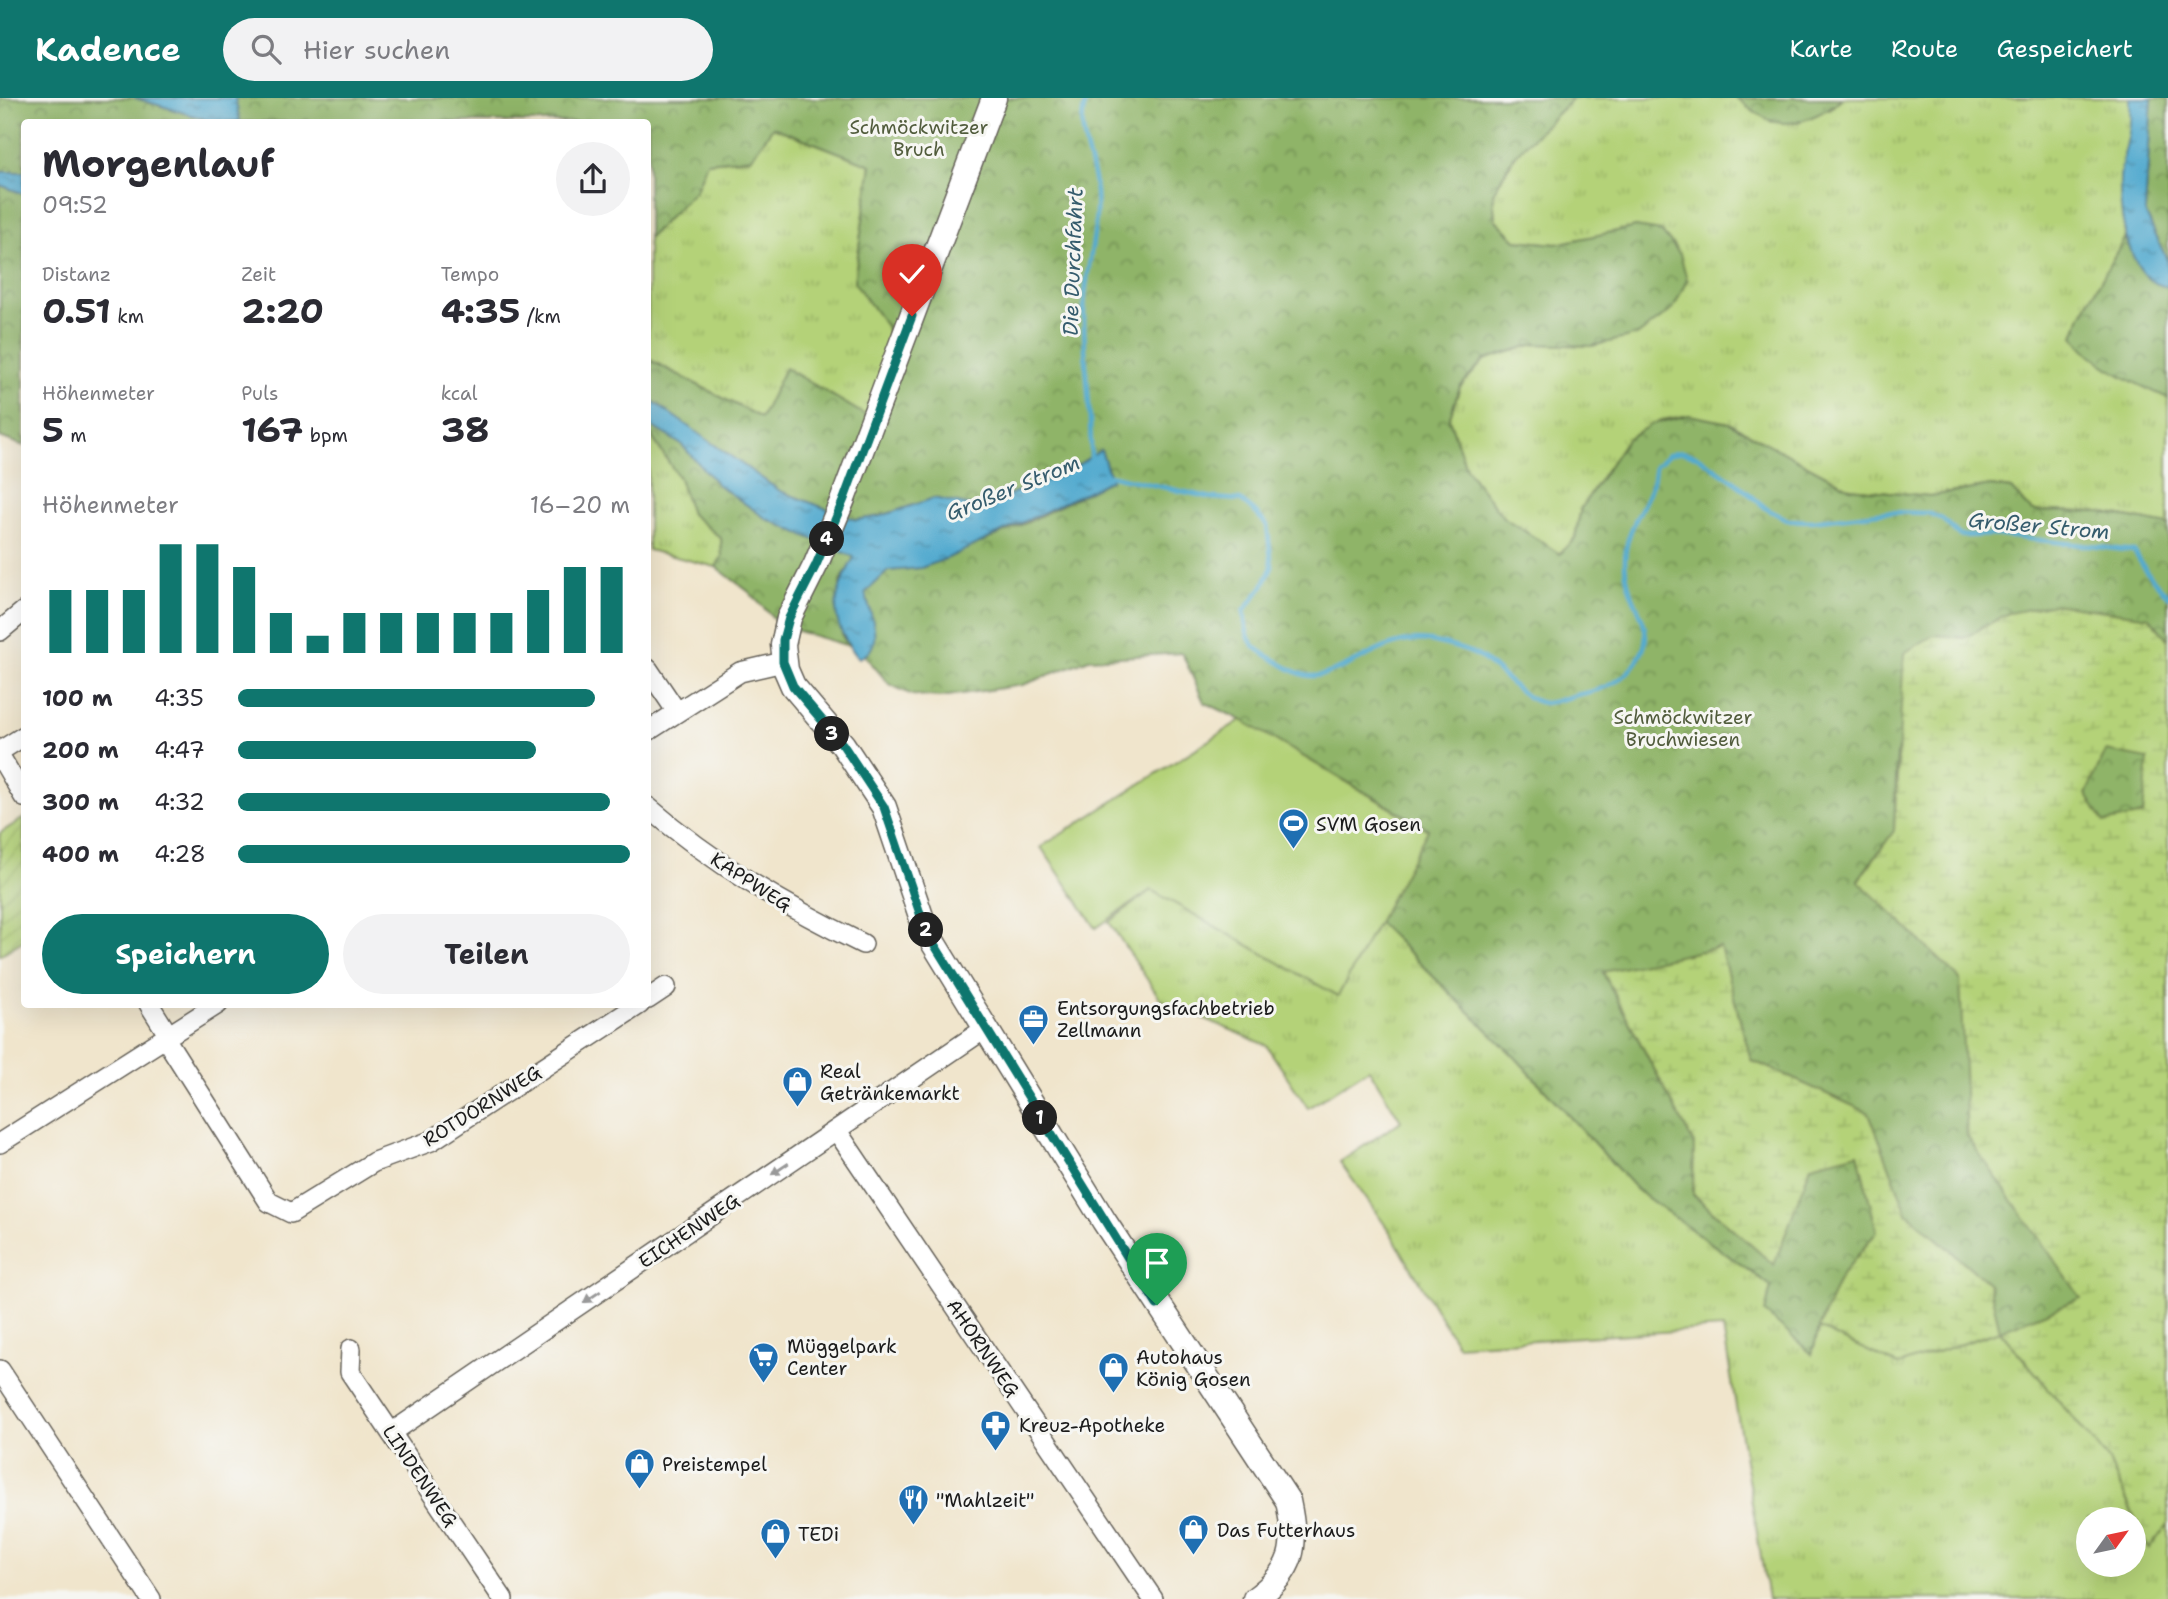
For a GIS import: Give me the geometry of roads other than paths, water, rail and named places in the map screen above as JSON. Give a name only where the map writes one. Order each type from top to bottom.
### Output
[{"type":"main road","points":[[994,98],[844,499],[816,565],[789,618],[783,640],[783,662],[793,686],[843,745],[884,807],[926,931],[1157,1305],[1288,1502],[1294,1533],[1289,1563],[1274,1585],[1255,1599]]},
{"type":"street","points":[[0,631],[21,614]]},
{"type":"street","points":[[651,729],[740,672],[783,662]]},
{"type":"street","points":[[651,673],[677,712]]},
{"type":"street","points":[[21,738],[0,754],[21,792]]},
{"type":"street","name":"KAPPWEG","points":[[651,809],[702,851],[766,895],[863,944]]},
{"type":"street","points":[[651,997],[666,987]]},
{"type":"street","points":[[151,1008],[167,1037]]},
{"type":"street","points":[[0,1143],[212,1008]]},
{"type":"street","name":"ROTDORNWEG","points":[[167,1037],[270,1202],[291,1213],[374,1162],[431,1141],[634,1008]]},
{"type":"street","name":"EICHENWEG","points":[[391,1433],[986,1028]]},
{"type":"street","name":"AHORNWEG","points":[[837,1131],[1153,1599]]},
{"type":"street","name":"LINDENWEG","points":[[351,1349],[350,1372],[503,1599]]},
{"type":"street","points":[[0,1370],[151,1599]]},
{"type":"water","points":[[135,98],[235,98],[240,119],[204,119]]},
{"type":"water","points":[[2130,98],[2152,98],[2145,212],[2168,262],[2168,287],[2154,282],[2143,272],[2128,244],[2124,227],[2120,180],[2130,127]]},
{"type":"water","points":[[0,172],[21,172],[21,193],[0,185]]},
{"type":"water","points":[[651,400],[780,491],[856,520],[881,516],[934,498],[976,507],[1062,475],[1101,450],[1111,480],[948,558],[921,568],[888,571],[865,593],[873,620],[874,639],[867,654],[858,658],[841,631],[836,608],[841,585],[854,557],[767,519],[717,484],[682,445],[651,426]]},
{"type":"waterway","name":"Die Durchfahrt","points":[[1087,98],[1082,122],[1083,133],[1096,192],[1094,236],[1084,310],[1091,461]]},
{"type":"waterway","name":"Großer Strom","points":[[1104,474],[1212,498],[1240,500],[1254,511],[1267,525],[1272,567],[1263,586],[1244,611],[1246,629],[1250,641],[1259,651],[1293,671],[1309,676],[1328,673],[1398,643],[1429,641],[1480,657],[1527,697],[1544,703],[1593,691],[1612,683],[1628,672],[1640,656],[1645,643],[1645,630],[1627,577],[1626,546],[1634,522],[1650,491],[1655,466],[1668,455],[1681,452],[1697,456],[1735,482],[1767,509],[1788,520],[1811,521],[1887,512],[1928,513],[1942,519],[1960,536],[1995,535],[2134,551],[2146,571],[2168,596]]},
{"type":"place","name":"SVM Gosen","points":[[1293,851]]},
{"type":"place","name":"Entsorgungsfachbetrieb Zellmann","points":[[1034,1046]]},
{"type":"place","name":"Real Getränkemarkt","points":[[797,1109]]},
{"type":"place","name":"Müggelpark Center","points":[[764,1384]]},
{"type":"place","name":"Autohaus König Gosen","points":[[1113,1395]]},
{"type":"place","name":"Kreuz-Apotheke","points":[[996,1452]]},
{"type":"place","name":"Preistempel","points":[[639,1491]]},
{"type":"place","name":"\"Mahlzeit\"","points":[[913,1527]]},
{"type":"place","name":"Das Futterhaus","points":[[1194,1557]]},
{"type":"place","name":"TEDi","points":[[775,1561]]},
{"type":"park label","name":"Schmöckwitzer Bruch","points":[[919,138]]},
{"type":"park label","name":"Schmöckwitzer Bruchwiesen","points":[[1683,728]]}]
